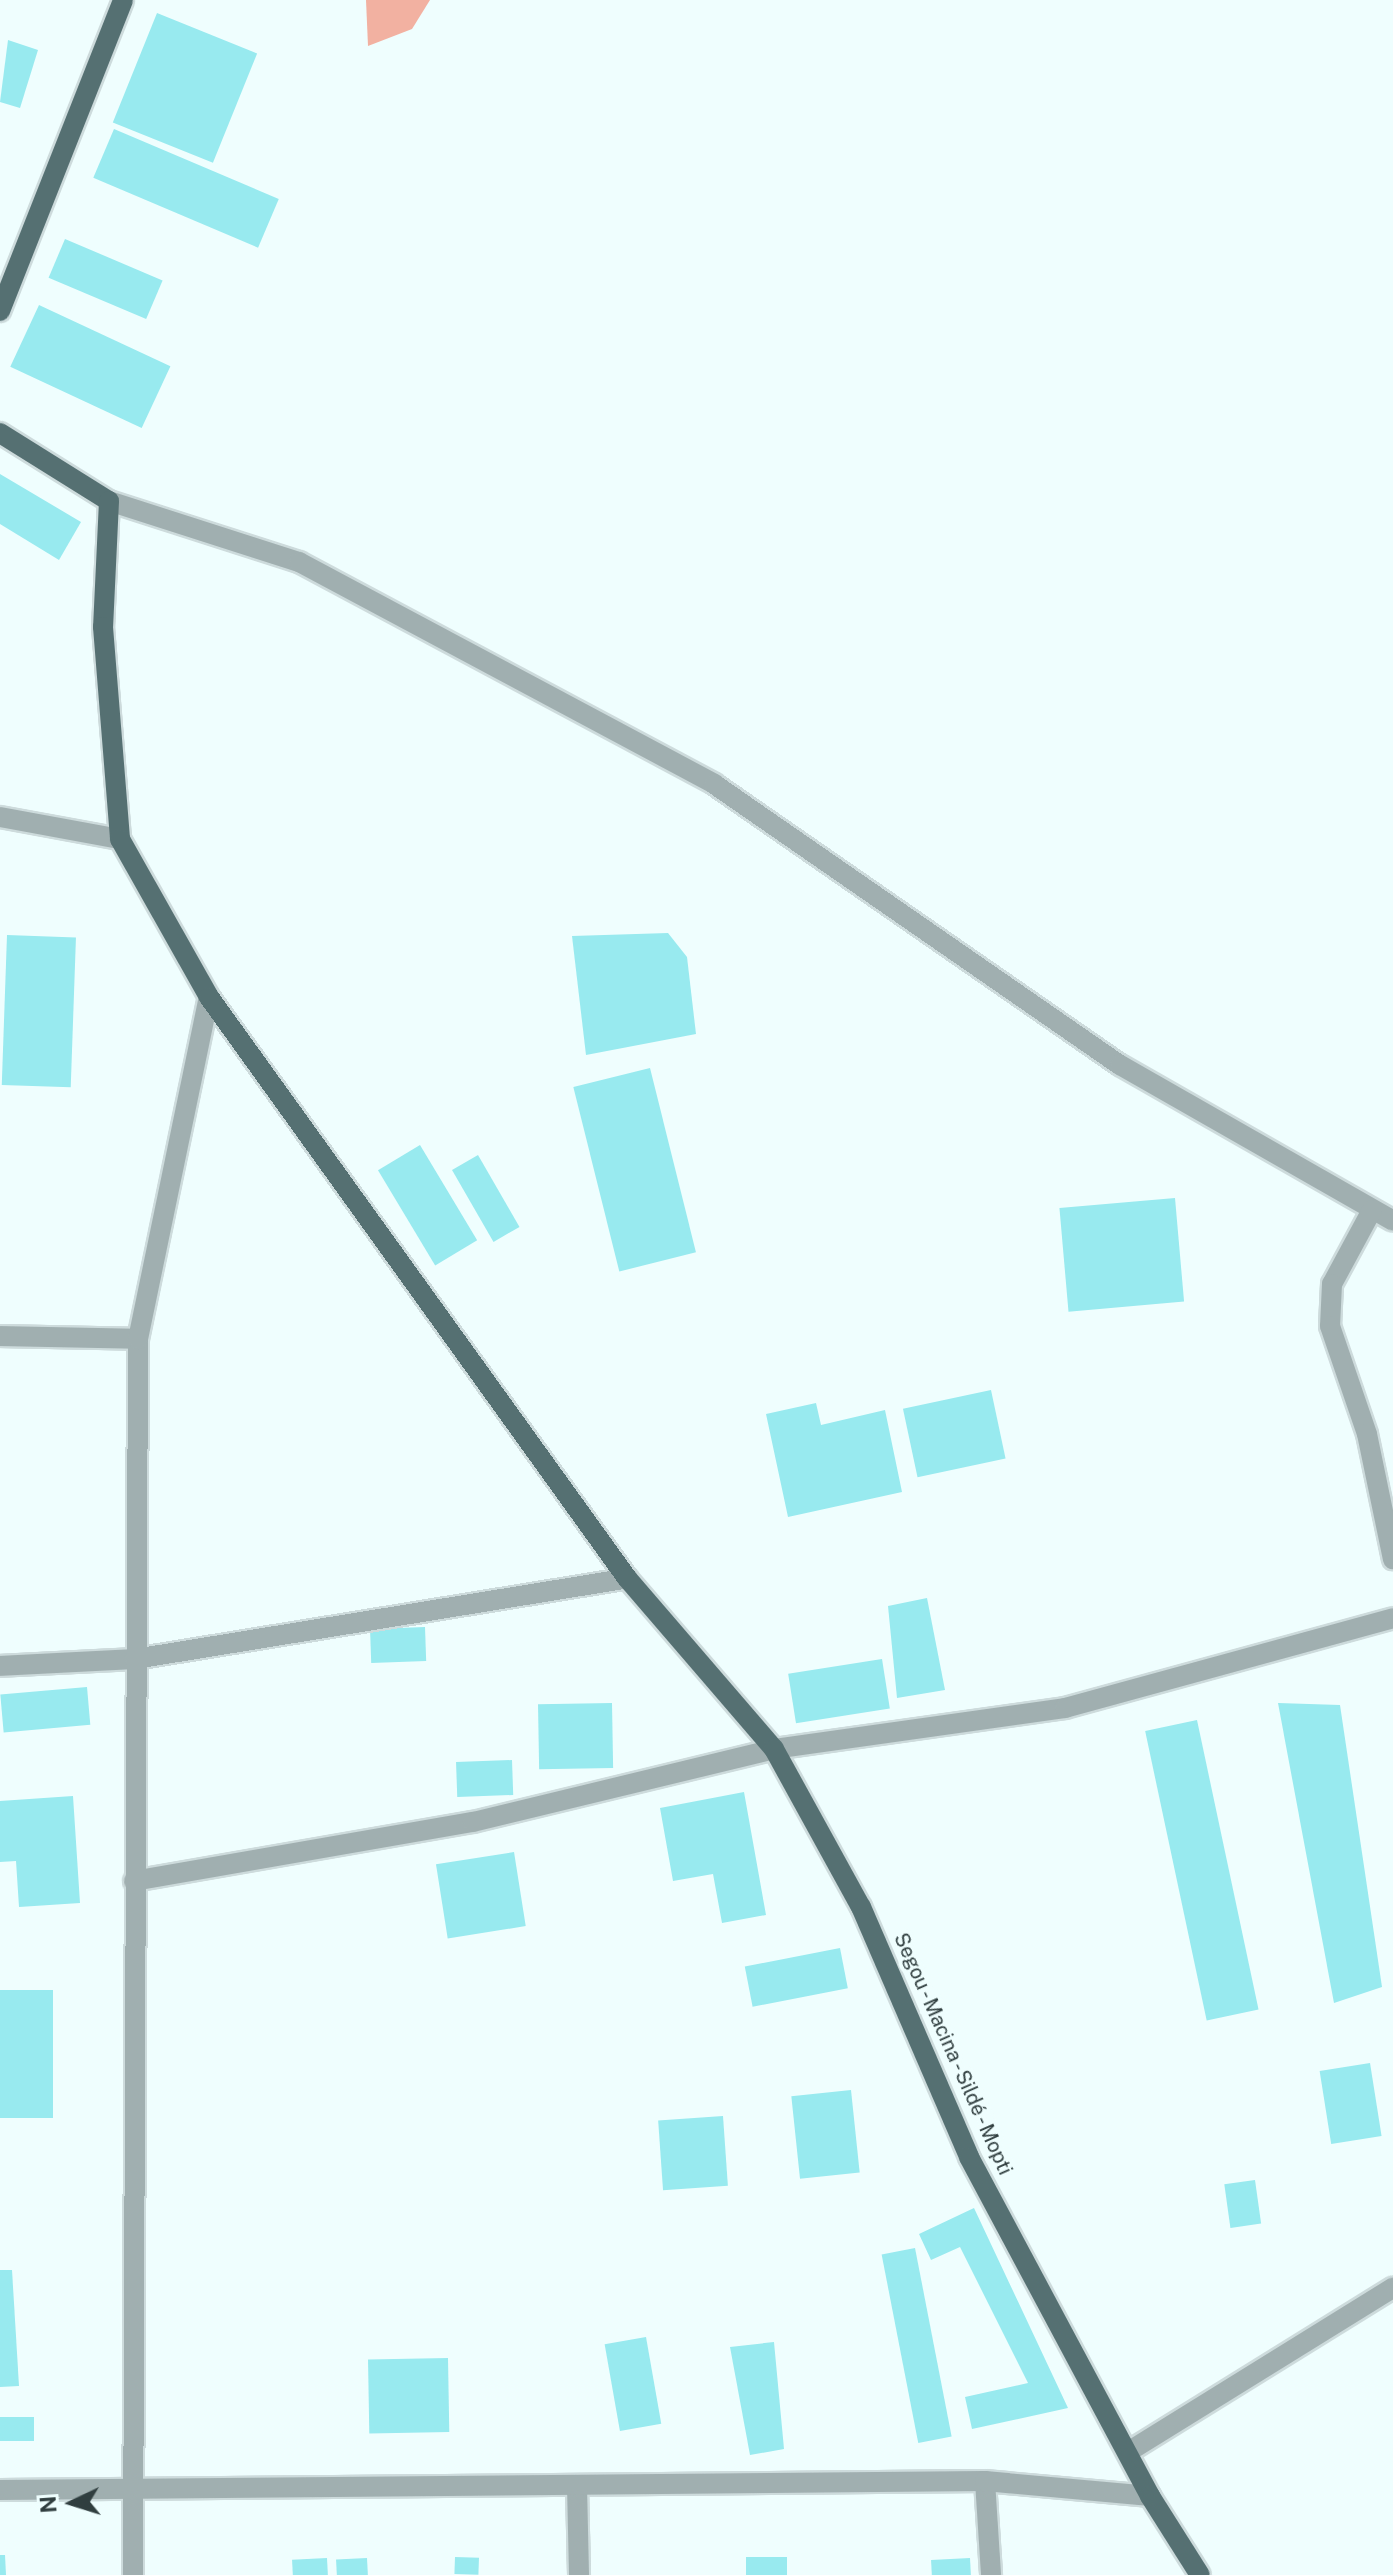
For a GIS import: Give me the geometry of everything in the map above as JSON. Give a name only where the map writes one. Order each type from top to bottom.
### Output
[{"type":"main road","points":[[0,311],[123,0]]},
{"type":"main road","points":[[0,433],[109,501],[103,627],[120,839]]},
{"type":"main road","name":"Segou - Macina - Sildé - Mopti","points":[[120,839],[209,997],[627,1578],[774,1749],[861,1907],[969,2157],[1150,2496],[1200,2575]]},
{"type":"street","points":[[109,501],[299,562],[714,784],[1120,1065],[1393,1221]]},
{"type":"street","points":[[0,817],[120,839]]},
{"type":"street","points":[[133,2575],[138,1339],[209,997]]},
{"type":"street","points":[[1372,1210],[1332,1284],[1330,1326],[1367,1434],[1393,1559]]},
{"type":"street","points":[[0,1336],[138,1339]]},
{"type":"street","points":[[0,1666],[135,1659],[627,1578]]},
{"type":"street","points":[[134,1881],[473,1822],[774,1749],[1065,1708],[1393,1618]]},
{"type":"street","points":[[1128,2452],[1393,2288]]},
{"type":"street","points":[[0,2490],[985,2481],[1150,2496]]},
{"type":"street","points":[[985,2481],[991,2575]]},
{"type":"street","points":[[577,2486],[579,2575]]},
{"type":"shaded area","points":[[366,0],[430,0],[412,29],[368,46]]},
{"type":"building","points":[[157,13],[257,53],[213,163],[113,122]]},
{"type":"building","points":[[8,40],[38,50],[20,108],[0,102]]},
{"type":"building","points":[[114,129],[279,199],[258,248],[93,178]]},
{"type":"building","points":[[65,239],[163,280],[146,319],[49,278]]},
{"type":"building","points":[[39,305],[170,366],[142,428],[10,367]]},
{"type":"building","points":[[0,474],[81,522],[59,560],[0,524]]},
{"type":"building","points":[[668,933],[687,957],[696,1034],[586,1055],[572,936]]},
{"type":"building","points":[[7,935],[76,937],[71,1087],[2,1085]]},
{"type":"building","points":[[650,1068],[696,1252],[619,1271],[573,1087]]},
{"type":"building","points":[[420,1145],[477,1240],[435,1265],[378,1170]]},
{"type":"building","points":[[478,1155],[520,1227],[494,1242],[452,1170]]},
{"type":"building","points":[[1175,1198],[1184,1302],[1069,1312],[1059,1208]]},
{"type":"building","points":[[991,1390],[1006,1458],[918,1477],[903,1409]]},
{"type":"building","points":[[816,1403],[821,1425],[885,1410],[902,1492],[788,1517],[766,1414]]},
{"type":"building","points":[[927,1598],[945,1690],[897,1698],[888,1606]]},
{"type":"building","points":[[425,1627],[426,1661],[371,1663],[370,1629]]},
{"type":"building","points":[[882,1659],[890,1708],[796,1723],[788,1674]]},
{"type":"building","points":[[87,1687],[90,1725],[4,1732],[0,1695]]},
{"type":"building","points":[[612,1703],[613,1768],[539,1769],[538,1704]]},
{"type":"building","points":[[1278,1703],[1340,1705],[1382,1987],[1334,2003]]},
{"type":"building","points":[[1197,1720],[1259,2010],[1207,2021],[1145,1731]]},
{"type":"building","points":[[512,1760],[513,1795],[457,1797],[456,1762]]},
{"type":"building","points":[[744,1792],[766,1915],[722,1923],[713,1874],[673,1881],[660,1808]]},
{"type":"building","points":[[73,1796],[80,1903],[19,1907],[16,1861],[0,1862],[0,1801]]},
{"type":"building","points":[[514,1852],[526,1926],[448,1938],[436,1864]]},
{"type":"building","points":[[840,1948],[848,1988],[753,2007],[745,1967]]},
{"type":"building","points":[[0,1990],[53,1990],[53,2118],[0,2118]]},
{"type":"building","points":[[1370,2063],[1382,2136],[1331,2144],[1320,2071]]},
{"type":"building","points":[[851,2090],[860,2173],[800,2179],[791,2096]]},
{"type":"building","points":[[723,2116],[728,2186],[663,2190],[658,2121]]},
{"type":"building","points":[[1255,2180],[1261,2224],[1230,2228],[1224,2184]]},
{"type":"building","points":[[974,2208],[1068,2408],[972,2429],[965,2397],[1028,2383],[960,2247],[931,2260],[919,2234]]},
{"type":"building","points":[[915,2248],[952,2436],[918,2443],[882,2254]]},
{"type":"building","points":[[0,2270],[12,2270],[19,2386],[0,2387]]},
{"type":"building","points":[[646,2337],[661,2424],[620,2431],[605,2344]]},
{"type":"building","points":[[774,2342],[784,2449],[750,2455],[730,2347]]},
{"type":"building","points":[[448,2358],[449,2432],[369,2433],[368,2359]]},
{"type":"building","points":[[0,2417],[34,2417],[34,2441],[0,2441]]},
{"type":"building","points":[[0,2555],[5,2555],[6,2575],[0,2575]]},
{"type":"building","points":[[455,2557],[479,2558],[478,2575],[454,2574]]},
{"type":"building","points":[[746,2557],[787,2557],[787,2575],[746,2575]]},
{"type":"building","points":[[327,2558],[328,2575],[293,2575],[292,2560]]},
{"type":"building","points":[[367,2558],[368,2575],[337,2575],[336,2560]]},
{"type":"building","points":[[970,2558],[971,2575],[932,2575],[931,2560]]}]
